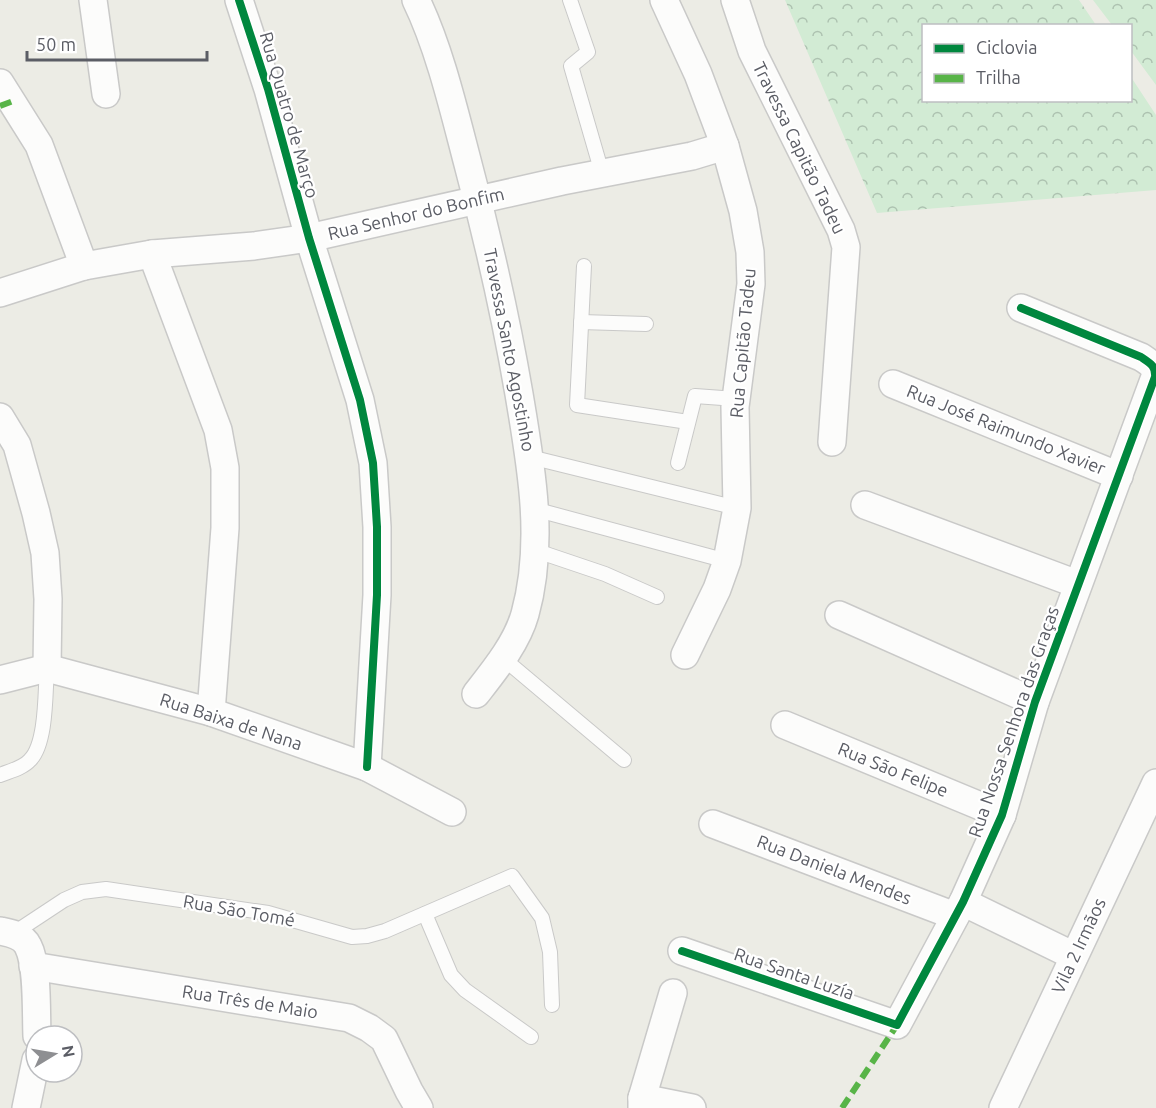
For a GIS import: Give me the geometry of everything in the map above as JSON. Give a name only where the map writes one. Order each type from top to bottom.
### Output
[{"type":"street","points":[[93,0],[106,94]]},
{"type":"street","name":"Rua Quatro de Março","points":[[239,0],[268,88],[309,238],[360,400],[373,463],[377,527],[377,595],[367,767]]},
{"type":"street","name":"Travessa Santo Agostinho","points":[[416,0],[424,17],[454,112],[491,255],[514,363],[533,476],[534,562],[525,615],[504,658],[476,694]]},
{"type":"street","name":"Rua Capitão Tadeu","points":[[664,0],[698,74],[725,146],[743,211],[750,252],[751,284],[736,399],[737,508],[727,561],[717,589],[685,655]]},
{"type":"street","name":"Travessa Capitão Tadeu","points":[[735,0],[752,51],[841,230],[846,247],[832,442]]},
{"type":"street","points":[[0,83],[39,145],[84,266]]},
{"type":"street","name":"Rua Senhor do Bonfim","points":[[0,293],[84,266],[152,254],[254,246],[309,238],[602,173],[692,156],[725,146]]},
{"type":"street","points":[[152,254],[218,430],[225,468],[225,528],[211,712]]},
{"type":"street","name":"Rua Nossa Senhora das Graças","points":[[897,1025],[959,909],[1002,815],[1035,702],[1077,584],[1153,387],[1156,370],[1152,364],[1141,357],[1022,308]]},
{"type":"street","name":"Rua José Raimundo Xavier","points":[[893,384],[1119,476]]},
{"type":"street","points":[[0,417],[8,448],[36,513],[45,553],[48,600],[46,668]]},
{"type":"street","points":[[865,505],[1077,584]]},
{"type":"street","points":[[839,615],[1035,702]]},
{"type":"street","name":"Rua Baixa de Nana","points":[[0,680],[46,668],[211,712],[367,767],[452,812]]},
{"type":"street","name":"Rua São Felipe","points":[[784,725],[1002,815]]},
{"type":"street","name":"Vila 2 Irmãos","points":[[1003,1108],[1156,783]]},
{"type":"street","name":"Rua Daniela Mendes","points":[[713,824],[959,909]]},
{"type":"street","points":[[959,909],[1074,956]]},
{"type":"street","points":[[7,932],[28,944],[33,966],[36,1024]]},
{"type":"street","name":"Rua Santa Luzía","points":[[682,951],[897,1025]]},
{"type":"street","name":"Rua Três de Maio","points":[[33,966],[349,1018],[384,1039],[408,1091],[419,1108]]},
{"type":"street","points":[[673,993],[642,1103],[692,1108]]},
{"type":"street","points":[[26,1108],[31,1084]]},
{"type":"lane","points":[[570,0],[588,52],[571,66],[602,173]]},
{"type":"lane","points":[[584,266],[577,405],[688,422]]},
{"type":"lane","points":[[581,322],[646,324]]},
{"type":"lane","points":[[678,463],[695,396],[736,399]]},
{"type":"lane","points":[[530,458],[737,508]]},
{"type":"lane","points":[[534,509],[727,561]]},
{"type":"lane","points":[[534,550],[605,574],[657,597]]},
{"type":"lane","points":[[504,658],[624,760]]},
{"type":"lane","points":[[0,775],[29,762],[36,752],[44,711],[46,668]]},
{"type":"lane","name":"Rua São Tomé","points":[[7,932],[82,892],[106,889],[268,913],[352,937],[367,936],[385,931],[512,876],[542,918],[550,952],[552,1005]]},
{"type":"lane","points":[[425,914],[451,975],[465,990],[531,1037]]},
{"type":"green space","points":[[785,0],[1079,0],[1095,24],[922,24],[922,102],[1132,102],[1132,79],[1156,115],[1156,190],[877,213]]},
{"type":"green space","points":[[1093,0],[1156,0],[1156,85],[1132,52],[1132,24],[1111,24]]},
{"type":"marked path","points":[[0,106],[13,101]]},
{"type":"marked path","points":[[842,1108],[897,1025]]},
{"type":"cycle path","points":[[239,0],[268,89],[309,238],[360,400],[373,463],[377,527],[377,595],[367,767]]},
{"type":"cycle path","points":[[682,951],[897,1025],[963,902],[1002,815],[1035,702],[1155,377],[1153,367],[1141,357],[1021,308]]}]
